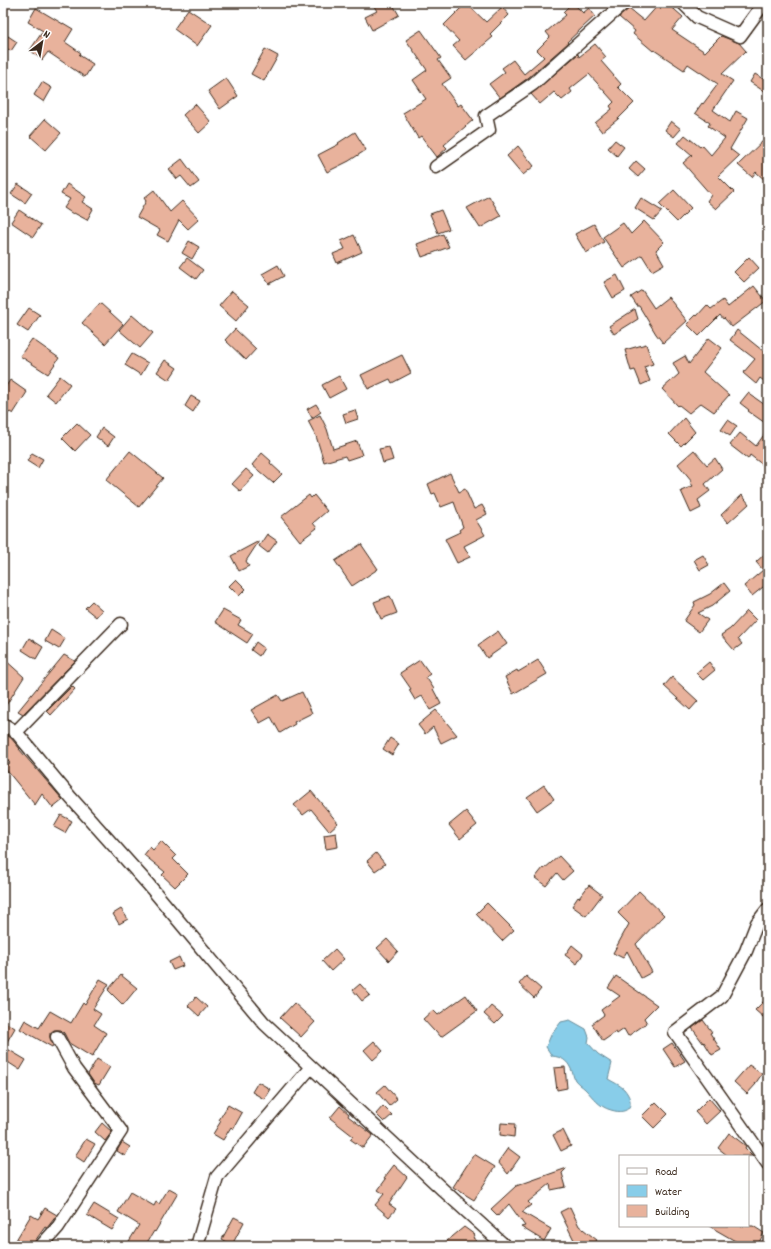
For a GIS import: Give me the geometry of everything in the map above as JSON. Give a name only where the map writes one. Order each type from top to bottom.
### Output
[{"type":"street","points":[[436,167],[488,130],[486,116],[533,84],[624,3]]},
{"type":"street","points":[[683,3],[697,17],[740,36],[764,3]]},
{"type":"street","points":[[16,732],[121,624]]},
{"type":"street","points":[[3,724],[16,732],[71,798],[148,884],[264,1023],[436,1184],[505,1246]]},
{"type":"street","points":[[768,909],[757,923],[746,951],[722,996],[675,1032],[768,1164]]},
{"type":"street","points":[[41,1246],[58,1227],[121,1131],[74,1068],[57,1038]]},
{"type":"street","points":[[197,1246],[217,1177],[311,1067]]},
{"type":"water","points":[[570,1020],[586,1029],[589,1037],[588,1043],[598,1054],[612,1063],[608,1079],[624,1089],[628,1094],[630,1103],[627,1110],[611,1110],[600,1104],[577,1083],[568,1063],[561,1058],[552,1056],[546,1047],[551,1035],[561,1022]]},
{"type":"building","points":[[372,3],[392,3],[399,15],[372,30],[365,17],[377,11]]},
{"type":"building","points":[[466,3],[486,22],[502,7],[509,15],[490,34],[493,37],[466,60],[453,46],[459,41],[444,25]]},
{"type":"building","points":[[572,3],[583,13],[589,8],[595,16],[567,42],[568,43],[528,78],[500,98],[489,84],[505,72],[502,68],[513,60],[524,74],[544,57],[537,50],[550,37],[546,32],[566,15],[563,12]]},
{"type":"building","points":[[660,3],[667,3],[683,17],[672,30],[705,52],[721,36],[739,43],[746,51],[722,74],[733,81],[713,110],[730,122],[736,111],[748,118],[730,149],[739,156],[718,176],[734,192],[716,209],[707,201],[711,195],[683,163],[692,155],[678,143],[685,135],[700,147],[702,145],[711,155],[725,138],[708,126],[710,123],[695,113],[718,84],[688,64],[684,70],[654,50],[653,51],[633,34],[635,31],[619,17],[629,9],[644,21]]},
{"type":"building","points":[[36,8],[73,29],[65,42],[81,53],[79,55],[93,64],[85,77],[48,52],[42,60],[30,50],[43,31],[28,22]]},
{"type":"building","points":[[188,9],[212,25],[197,46],[174,29]]},
{"type":"building","points":[[421,30],[441,58],[438,60],[451,78],[442,84],[458,106],[461,104],[473,120],[444,145],[447,148],[437,157],[421,136],[418,138],[403,113],[426,99],[413,80],[427,70],[406,40]]},
{"type":"building","points":[[8,36],[17,42],[11,51],[3,46],[3,43]]},
{"type":"building","points":[[595,44],[606,57],[601,61],[621,84],[618,87],[634,103],[602,132],[595,123],[612,109],[610,106],[614,102],[589,74],[570,89],[572,92],[562,100],[554,92],[540,104],[531,94],[578,54],[579,57]]},
{"type":"building","points":[[265,49],[278,56],[264,81],[251,74]]},
{"type":"building","points":[[755,74],[768,82],[768,94],[750,82]]},
{"type":"building","points":[[226,78],[238,96],[220,109],[208,91]]},
{"type":"building","points":[[42,82],[52,88],[44,102],[34,95]]},
{"type":"building","points":[[195,104],[211,122],[199,133],[183,115]]},
{"type":"building","points":[[45,119],[61,133],[46,150],[30,136]]},
{"type":"building","points":[[671,121],[681,129],[674,137],[665,130]]},
{"type":"building","points":[[355,132],[366,150],[349,161],[327,172],[318,155],[339,144],[338,143]]},
{"type":"building","points":[[768,136],[768,183],[756,172],[752,177],[738,165]]},
{"type":"building","points":[[615,140],[624,147],[617,156],[608,148]]},
{"type":"building","points":[[518,146],[534,166],[523,175],[507,156]]},
{"type":"building","points":[[182,159],[199,182],[191,188],[181,176],[177,179],[169,169]]},
{"type":"building","points":[[636,161],[645,169],[638,177],[629,169]]},
{"type":"building","points":[[18,184],[32,193],[25,203],[11,194]]},
{"type":"building","points":[[67,184],[86,197],[82,202],[93,209],[87,220],[64,208],[70,199],[61,194]]},
{"type":"building","points":[[154,190],[170,212],[182,201],[199,219],[188,229],[179,220],[168,241],[157,235],[160,230],[137,217],[146,201],[144,198]]},
{"type":"building","points":[[674,190],[691,208],[677,222],[659,204]]},
{"type":"building","points":[[489,196],[501,216],[480,228],[467,208]]},
{"type":"building","points":[[641,198],[662,211],[654,220],[635,208]]},
{"type":"building","points":[[19,210],[41,225],[33,237],[11,222]]},
{"type":"building","points":[[441,210],[449,229],[438,233],[430,214]]},
{"type":"building","points":[[644,221],[664,242],[656,250],[664,264],[652,271],[642,255],[624,268],[603,237],[623,223],[631,234]]},
{"type":"building","points":[[594,224],[604,242],[586,253],[575,234]]},
{"type":"building","points":[[443,234],[449,247],[422,257],[417,244]]},
{"type":"building","points":[[354,235],[362,252],[337,263],[333,254],[345,249],[341,241]]},
{"type":"building","points":[[189,241],[199,247],[192,259],[182,253]]},
{"type":"building","points":[[749,257],[759,268],[744,282],[734,272]]},
{"type":"building","points":[[187,258],[203,270],[196,279],[180,267]]},
{"type":"building","points":[[278,265],[284,276],[269,284],[262,274]]},
{"type":"building","points":[[617,275],[625,291],[613,298],[604,282]]},
{"type":"building","points":[[754,286],[766,301],[732,327],[720,315],[699,336],[687,324],[707,305],[711,309],[723,300],[728,307]]},
{"type":"building","points":[[642,290],[654,308],[668,297],[687,321],[663,343],[639,306],[637,306],[631,297]]},
{"type":"building","points":[[232,291],[249,305],[236,321],[219,306]]},
{"type":"building","points":[[100,303],[123,324],[105,344],[82,323]]},
{"type":"building","points":[[29,308],[40,315],[28,332],[17,325]]},
{"type":"building","points":[[635,309],[638,319],[614,334],[609,326]]},
{"type":"building","points":[[132,315],[153,333],[140,348],[119,330]]},
{"type":"building","points":[[235,329],[256,349],[246,360],[225,340]]},
{"type":"building","points":[[737,330],[768,355],[768,384],[760,378],[756,384],[743,373],[755,359],[730,340]]},
{"type":"building","points":[[709,338],[722,348],[703,372],[729,395],[714,412],[701,403],[689,413],[679,405],[678,406],[662,389],[679,374],[673,363],[685,356],[689,364]]},
{"type":"building","points":[[32,339],[59,358],[48,374],[20,356]]},
{"type":"building","points":[[646,344],[653,364],[644,367],[650,381],[641,385],[635,370],[631,371],[625,350]]},
{"type":"building","points":[[132,354],[148,363],[141,375],[125,365]]},
{"type":"building","points":[[402,355],[411,373],[392,383],[390,379],[368,389],[361,375]]},
{"type":"building","points":[[165,360],[177,368],[169,380],[157,372]]},
{"type":"building","points":[[60,376],[70,384],[56,402],[46,394]]},
{"type":"building","points":[[339,376],[346,389],[329,398],[322,385]]},
{"type":"building","points":[[10,380],[27,392],[13,414],[10,412],[3,418],[3,391]]},
{"type":"building","points":[[748,393],[768,407],[768,425],[748,411],[749,410],[740,403]]},
{"type":"building","points":[[191,396],[200,401],[193,412],[185,406]]},
{"type":"building","points":[[316,404],[321,412],[312,418],[307,409]]},
{"type":"building","points":[[355,410],[358,419],[346,423],[343,414]]},
{"type":"building","points":[[320,415],[327,429],[333,449],[357,441],[362,455],[347,460],[345,456],[324,462],[316,436],[308,421]]},
{"type":"building","points":[[684,418],[695,432],[681,446],[669,434]]},
{"type":"building","points":[[728,420],[737,426],[730,436],[721,430]]},
{"type":"building","points":[[77,423],[90,435],[75,451],[62,438]]},
{"type":"building","points":[[102,428],[114,437],[108,446],[96,437]]},
{"type":"building","points":[[768,429],[768,469],[750,455],[748,459],[730,445],[740,433],[756,446]]},
{"type":"building","points":[[389,447],[393,460],[383,463],[379,449]]},
{"type":"building","points":[[694,450],[707,465],[715,458],[722,469],[705,484],[710,491],[698,500],[701,508],[691,513],[681,491],[693,486],[690,482],[692,481],[678,464]]},
{"type":"building","points":[[130,451],[163,478],[139,507],[106,480]]},
{"type":"building","points":[[32,453],[43,459],[38,468],[27,461]]},
{"type":"building","points":[[262,453],[282,474],[273,483],[252,465]]},
{"type":"building","points":[[246,469],[254,476],[240,491],[232,484]]},
{"type":"building","points":[[450,473],[459,492],[465,489],[474,509],[482,505],[487,514],[476,520],[485,535],[464,546],[470,557],[457,563],[445,539],[460,532],[459,530],[463,527],[454,502],[441,507],[435,493],[432,494],[428,484]]},
{"type":"building","points":[[309,495],[311,498],[314,495],[327,511],[313,523],[317,528],[300,541],[281,517]]},
{"type":"building","points":[[742,495],[749,504],[728,523],[721,515]]},
{"type":"building","points":[[267,534],[277,541],[268,553],[259,546]]},
{"type":"building","points":[[259,541],[246,561],[249,566],[239,571],[231,556]]},
{"type":"building","points":[[361,544],[378,569],[352,586],[335,561]]},
{"type":"building","points":[[768,551],[768,583],[752,596],[744,586],[763,570],[756,562]]},
{"type":"building","points":[[703,555],[709,565],[700,570],[694,560]]},
{"type":"building","points":[[236,579],[246,589],[239,596],[229,586]]},
{"type":"building","points":[[724,583],[730,591],[712,606],[698,613],[708,620],[699,632],[684,621],[695,605],[694,602],[710,594]]},
{"type":"building","points":[[390,596],[397,613],[381,619],[374,602]]},
{"type":"building","points":[[92,601],[102,610],[96,617],[85,608]]},
{"type":"building","points":[[223,610],[241,620],[238,625],[253,634],[247,643],[215,622]]},
{"type":"building","points":[[747,611],[756,620],[738,639],[742,644],[734,650],[721,635],[730,629]]},
{"type":"building","points":[[51,630],[65,639],[59,649],[45,641]]},
{"type":"building","points":[[498,631],[507,644],[487,658],[478,645]]},
{"type":"building","points":[[29,638],[43,647],[36,659],[22,650]]},
{"type":"building","points":[[256,642],[264,648],[259,656],[251,650]]},
{"type":"building","points":[[64,655],[75,661],[23,714],[18,711]]},
{"type":"building","points":[[3,658],[24,677],[3,710]]},
{"type":"building","points":[[420,660],[430,674],[426,677],[441,704],[430,710],[422,696],[415,700],[409,690],[411,689],[400,673]]},
{"type":"building","points":[[538,660],[547,674],[513,694],[505,677],[517,670],[518,672]]},
{"type":"building","points":[[709,662],[715,670],[703,680],[696,673]]},
{"type":"building","points":[[672,677],[698,701],[690,710],[664,686]]},
{"type":"building","points":[[72,686],[75,689],[51,715],[47,711]]},
{"type":"building","points":[[302,692],[312,713],[294,722],[295,724],[280,733],[271,717],[260,723],[251,710],[278,695],[282,701]]},
{"type":"building","points":[[436,710],[457,735],[441,743],[433,727],[425,734],[418,725]]},
{"type":"building","points":[[3,733],[11,738],[63,800],[53,808],[42,794],[35,805],[4,767],[10,763],[3,756]]},
{"type":"building","points":[[390,738],[399,744],[392,755],[383,749]]},
{"type":"building","points":[[544,785],[554,799],[537,811],[527,797]]},
{"type":"building","points":[[311,791],[338,823],[329,831],[311,809],[303,815],[294,805]]},
{"type":"building","points":[[466,811],[477,825],[460,839],[449,825]]},
{"type":"building","points":[[61,815],[72,821],[65,833],[54,827]]},
{"type":"building","points":[[336,833],[338,847],[326,849],[324,835]]},
{"type":"building","points":[[161,841],[176,856],[173,859],[188,874],[175,887],[162,875],[165,872],[144,855],[150,847],[153,850]]},
{"type":"building","points":[[376,853],[385,864],[375,871],[367,861]]},
{"type":"building","points":[[559,856],[573,871],[563,880],[557,873],[546,886],[535,878],[543,868],[544,869]]},
{"type":"building","points":[[589,885],[602,895],[586,916],[572,906]]},
{"type":"building","points":[[639,891],[664,915],[636,944],[652,972],[641,978],[627,951],[623,958],[613,953],[629,924],[618,913]]},
{"type":"building","points":[[487,903],[514,930],[502,941],[476,914]]},
{"type":"building","points":[[121,909],[128,919],[119,924],[113,914]]},
{"type":"building","points":[[387,939],[398,951],[389,961],[377,948]]},
{"type":"building","points":[[572,945],[583,954],[577,964],[565,955]]},
{"type":"building","points":[[335,949],[344,959],[331,971],[322,961]]},
{"type":"building","points":[[179,957],[183,966],[173,970],[169,962]]},
{"type":"building","points":[[121,975],[137,988],[123,1005],[108,990]]},
{"type":"building","points":[[526,976],[541,989],[534,998],[519,984]]},
{"type":"building","points":[[616,976],[657,1005],[644,1018],[647,1023],[628,1036],[624,1029],[617,1034],[616,1032],[603,1041],[592,1024],[604,1015],[601,1010],[620,996],[608,988]]},
{"type":"building","points":[[100,979],[109,984],[93,1009],[101,1014],[94,1025],[106,1033],[92,1057],[69,1043],[61,1030],[54,1030],[50,1033],[53,1045],[52,1047],[20,1029],[25,1020],[39,1028],[50,1011],[71,1023],[83,1003],[85,1005]]},
{"type":"building","points":[[360,984],[370,995],[362,1001],[353,990]]},
{"type":"building","points":[[466,995],[477,1011],[441,1037],[423,1019],[433,1010],[438,1015]]},
{"type":"building","points":[[196,997],[207,1007],[199,1016],[188,1006]]},
{"type":"building","points":[[768,997],[768,1010],[763,1017],[755,1010]]},
{"type":"building","points":[[294,1003],[315,1022],[301,1037],[280,1018]]},
{"type":"building","points":[[491,1006],[503,1016],[495,1024],[484,1014]]},
{"type":"building","points":[[703,1020],[712,1032],[710,1033],[721,1050],[712,1055],[704,1042],[703,1043],[692,1028]]},
{"type":"building","points":[[3,1021],[15,1028],[4,1047],[26,1060],[20,1070],[3,1059]]},
{"type":"building","points":[[374,1041],[383,1051],[373,1060],[364,1050]]},
{"type":"building","points":[[672,1043],[685,1061],[675,1067],[663,1049]]},
{"type":"building","points":[[97,1059],[110,1067],[99,1085],[94,1083],[88,1074]]},
{"type":"building","points":[[749,1065],[762,1074],[747,1094],[734,1082]]},
{"type":"building","points":[[565,1067],[567,1088],[557,1090],[554,1068]]},
{"type":"building","points":[[258,1082],[270,1089],[264,1099],[252,1092]]},
{"type":"building","points":[[385,1085],[397,1099],[389,1106],[377,1092]]},
{"type":"building","points":[[709,1098],[720,1111],[706,1124],[695,1112]]},
{"type":"building","points":[[656,1102],[668,1114],[654,1128],[642,1116]]},
{"type":"building","points":[[228,1105],[242,1113],[233,1129],[231,1127],[223,1140],[213,1134]]},
{"type":"building","points":[[340,1106],[349,1114],[348,1116],[373,1135],[363,1148],[350,1139],[353,1136],[330,1118]]},
{"type":"building","points":[[383,1106],[392,1115],[384,1122],[376,1114]]},
{"type":"building","points":[[102,1123],[112,1132],[105,1141],[95,1132]]},
{"type":"building","points":[[501,1123],[515,1124],[514,1137],[500,1135]]},
{"type":"building","points":[[563,1130],[571,1146],[561,1151],[553,1135]]},
{"type":"building","points":[[729,1133],[746,1146],[745,1148],[753,1156],[727,1155],[718,1148]]},
{"type":"building","points":[[86,1139],[95,1144],[84,1162],[75,1156]]},
{"type":"building","points":[[122,1142],[130,1147],[125,1156],[117,1151]]},
{"type":"building","points":[[508,1148],[520,1157],[508,1174],[498,1162]]},
{"type":"building","points":[[474,1154],[495,1167],[474,1200],[453,1187]]},
{"type":"building","points":[[394,1165],[407,1177],[389,1204],[396,1209],[389,1217],[375,1205],[384,1194],[378,1190],[386,1179],[384,1178]]},
{"type":"building","points":[[567,1168],[562,1173],[566,1187],[551,1190],[550,1184],[528,1202],[531,1205],[522,1212],[551,1229],[544,1241],[521,1227],[525,1226],[509,1204],[498,1216],[491,1209],[516,1186]]},
{"type":"building","points":[[169,1188],[178,1193],[145,1246],[126,1246],[139,1225],[118,1212],[130,1192],[154,1206],[156,1202],[159,1204]]},
{"type":"building","points":[[94,1204],[119,1219],[112,1230],[87,1215]]},
{"type":"building","points":[[570,1207],[579,1226],[597,1240],[593,1246],[577,1246],[560,1212]]},
{"type":"building","points":[[45,1208],[57,1215],[47,1228],[45,1227],[35,1241],[34,1246],[27,1246],[16,1240],[31,1215],[38,1219]]},
{"type":"building","points":[[234,1217],[244,1222],[232,1245],[222,1239]]},
{"type":"building","points":[[753,1226],[764,1233],[757,1246],[744,1246],[711,1227]]},
{"type":"building","points":[[464,1227],[475,1235],[473,1238],[476,1240],[470,1246],[441,1246]]}]
